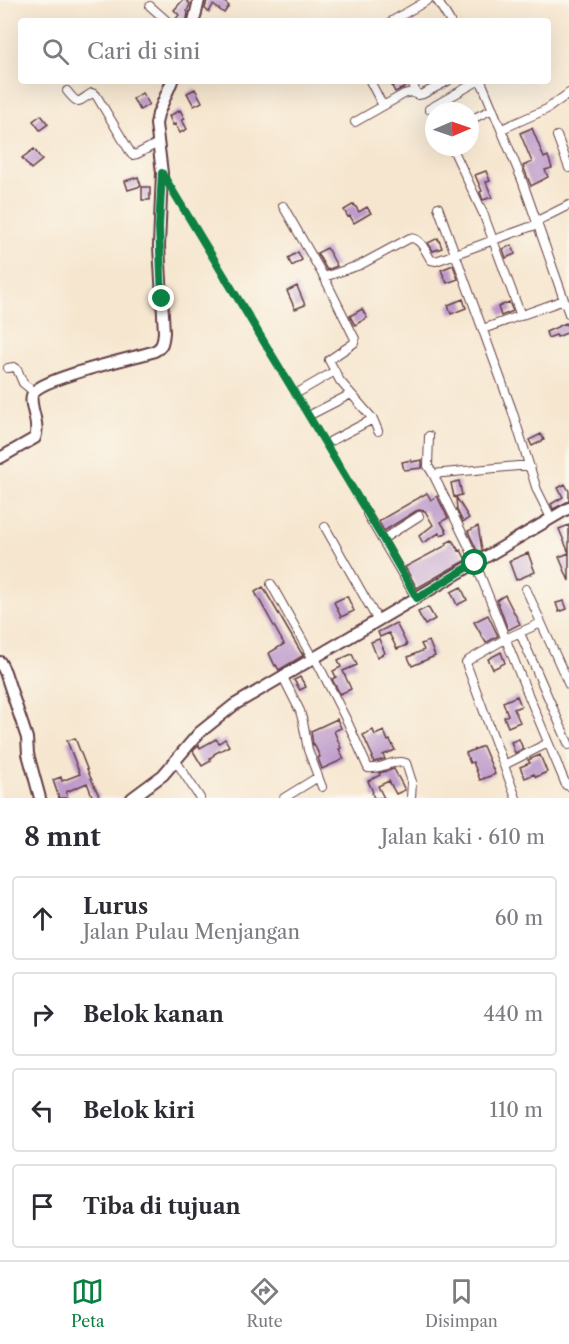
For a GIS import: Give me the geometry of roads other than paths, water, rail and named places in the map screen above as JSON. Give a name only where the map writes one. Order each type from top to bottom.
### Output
[{"type":"street","points":[[195,18],[199,0]]},
{"type":"street","points":[[397,18],[428,0]]},
{"type":"street","points":[[437,0],[448,18]]},
{"type":"street","points":[[150,6],[164,18]]},
{"type":"street","points":[[0,458],[35,438],[37,430],[32,401],[34,392],[40,387],[57,379],[152,352],[162,345],[164,332],[159,246],[162,173],[156,124],[171,84]]},
{"type":"street","points":[[372,84],[383,106]]},
{"type":"street","points":[[413,84],[416,93]]},
{"type":"street","points":[[355,122],[404,94],[411,92],[423,94],[442,84]]},
{"type":"street","points":[[442,102],[474,84]]},
{"type":"street","points":[[480,84],[502,129],[538,223],[569,314]]},
{"type":"street","points":[[67,91],[77,102],[92,93],[96,94],[132,155],[158,143]]},
{"type":"street","points":[[502,129],[547,109],[569,93]]},
{"type":"street","points":[[479,116],[493,109]]},
{"type":"street","points":[[557,136],[569,168]]},
{"type":"street","points":[[456,156],[483,213],[521,316]]},
{"type":"street","points":[[324,277],[360,265],[410,238],[420,242],[431,260],[440,260],[538,223],[569,205]]},
{"type":"street","points":[[283,206],[324,277],[355,339],[354,343],[329,360],[340,381],[373,420],[378,431]]},
{"type":"street","points":[[438,207],[513,411],[537,490],[551,518]]},
{"type":"street","points":[[483,329],[564,300]]},
{"type":"street","points":[[8,368],[17,369],[23,383],[34,392]]},
{"type":"street","points":[[299,392],[335,371]]},
{"type":"street","points":[[309,414],[351,393]]},
{"type":"street","points":[[331,441],[373,420]]},
{"type":"street","points":[[429,436],[428,466],[455,517],[548,743],[566,785],[569,786]]},
{"type":"street","points":[[434,474],[518,466],[530,468]]},
{"type":"street","points":[[132,798],[163,776],[192,740],[234,705],[569,508]]},
{"type":"street","points":[[367,514],[417,598]]},
{"type":"street","points":[[383,539],[419,516]]},
{"type":"street","points":[[325,527],[378,621]]},
{"type":"street","points":[[271,584],[348,723],[368,768],[402,761],[406,763],[412,782],[411,798]]},
{"type":"street","points":[[526,589],[569,686]]},
{"type":"street","points":[[516,798],[466,663],[505,639],[541,624]]},
{"type":"street","points":[[520,633],[569,746]]},
{"type":"street","points":[[0,662],[27,738],[28,754],[40,798]]},
{"type":"street","points":[[283,677],[300,711],[308,750],[322,787]]},
{"type":"street","points":[[504,765],[548,743]]},
{"type":"street","points":[[176,761],[200,798]]},
{"type":"street","points":[[284,798],[318,777]]}]
